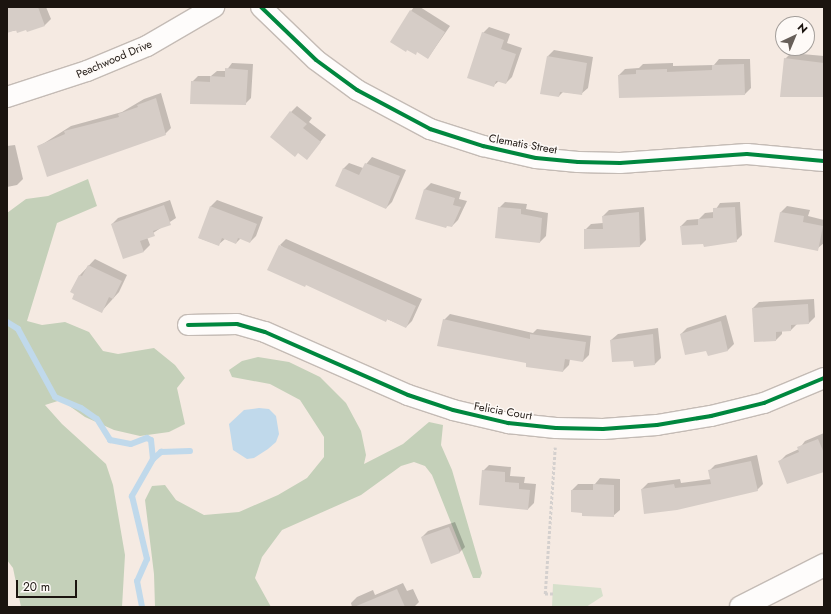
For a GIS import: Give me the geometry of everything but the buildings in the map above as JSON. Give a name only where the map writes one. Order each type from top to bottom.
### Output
[{"type":"street","name":"Peachwood Drive","points":[[7,98],[87,72],[147,46],[214,7]]},
{"type":"street","name":"Clematis Street","points":[[261,7],[316,60],[357,90],[430,130],[483,146],[536,158],[578,162],[620,163],[747,154],[824,161]]},
{"type":"street","name":"Felicia Court","points":[[188,325],[237,324],[265,332],[408,394],[453,410],[508,423],[556,428],[603,429],[649,426],[711,416],[764,403],[824,378]]},
{"type":"street","points":[[741,607],[824,565]]},
{"type":"path","points":[[553,594],[545,594],[556,428]]},
{"type":"green space","points":[[88,179],[97,206],[57,223],[27,321],[42,325],[65,322],[89,332],[103,351],[118,354],[154,348],[175,365],[185,378],[177,388],[185,424],[169,432],[140,436],[114,430],[85,417],[61,400],[45,405],[62,424],[106,464],[113,485],[125,555],[122,607],[21,607],[13,568],[7,560],[7,213],[26,199],[48,196]]},
{"type":"green space","points":[[258,357],[289,362],[320,377],[346,403],[361,431],[366,455],[364,464],[403,444],[429,422],[443,425],[441,445],[452,470],[482,573],[480,578],[473,578],[432,475],[425,466],[414,462],[401,466],[361,495],[282,530],[262,557],[255,578],[271,607],[155,607],[154,574],[145,500],[152,486],[165,485],[176,500],[204,515],[239,512],[278,495],[307,478],[324,457],[324,437],[300,400],[270,384],[232,377],[229,370],[242,361]]},
{"type":"green space","points":[[553,584],[601,588],[603,596],[586,607],[552,607]]},
{"type":"water","points":[[259,408],[269,409],[276,416],[279,434],[276,442],[268,449],[254,458],[247,459],[233,450],[229,424],[244,410]]},
{"type":"waterway","points":[[7,322],[18,329],[55,397],[81,408],[97,419],[110,440],[131,444],[147,438],[151,440],[153,459],[132,496],[147,559],[137,581],[142,607]]},
{"type":"waterway","points":[[153,459],[161,452],[190,451]]},
{"type":"cycle path","points":[[261,7],[316,60],[357,90],[430,129],[483,146],[536,158],[578,162],[620,163],[747,154],[824,161]]},
{"type":"cycle path","points":[[188,325],[237,324],[265,332],[408,395],[453,410],[508,423],[556,428],[603,429],[657,425],[711,416],[764,403],[824,378]]}]
